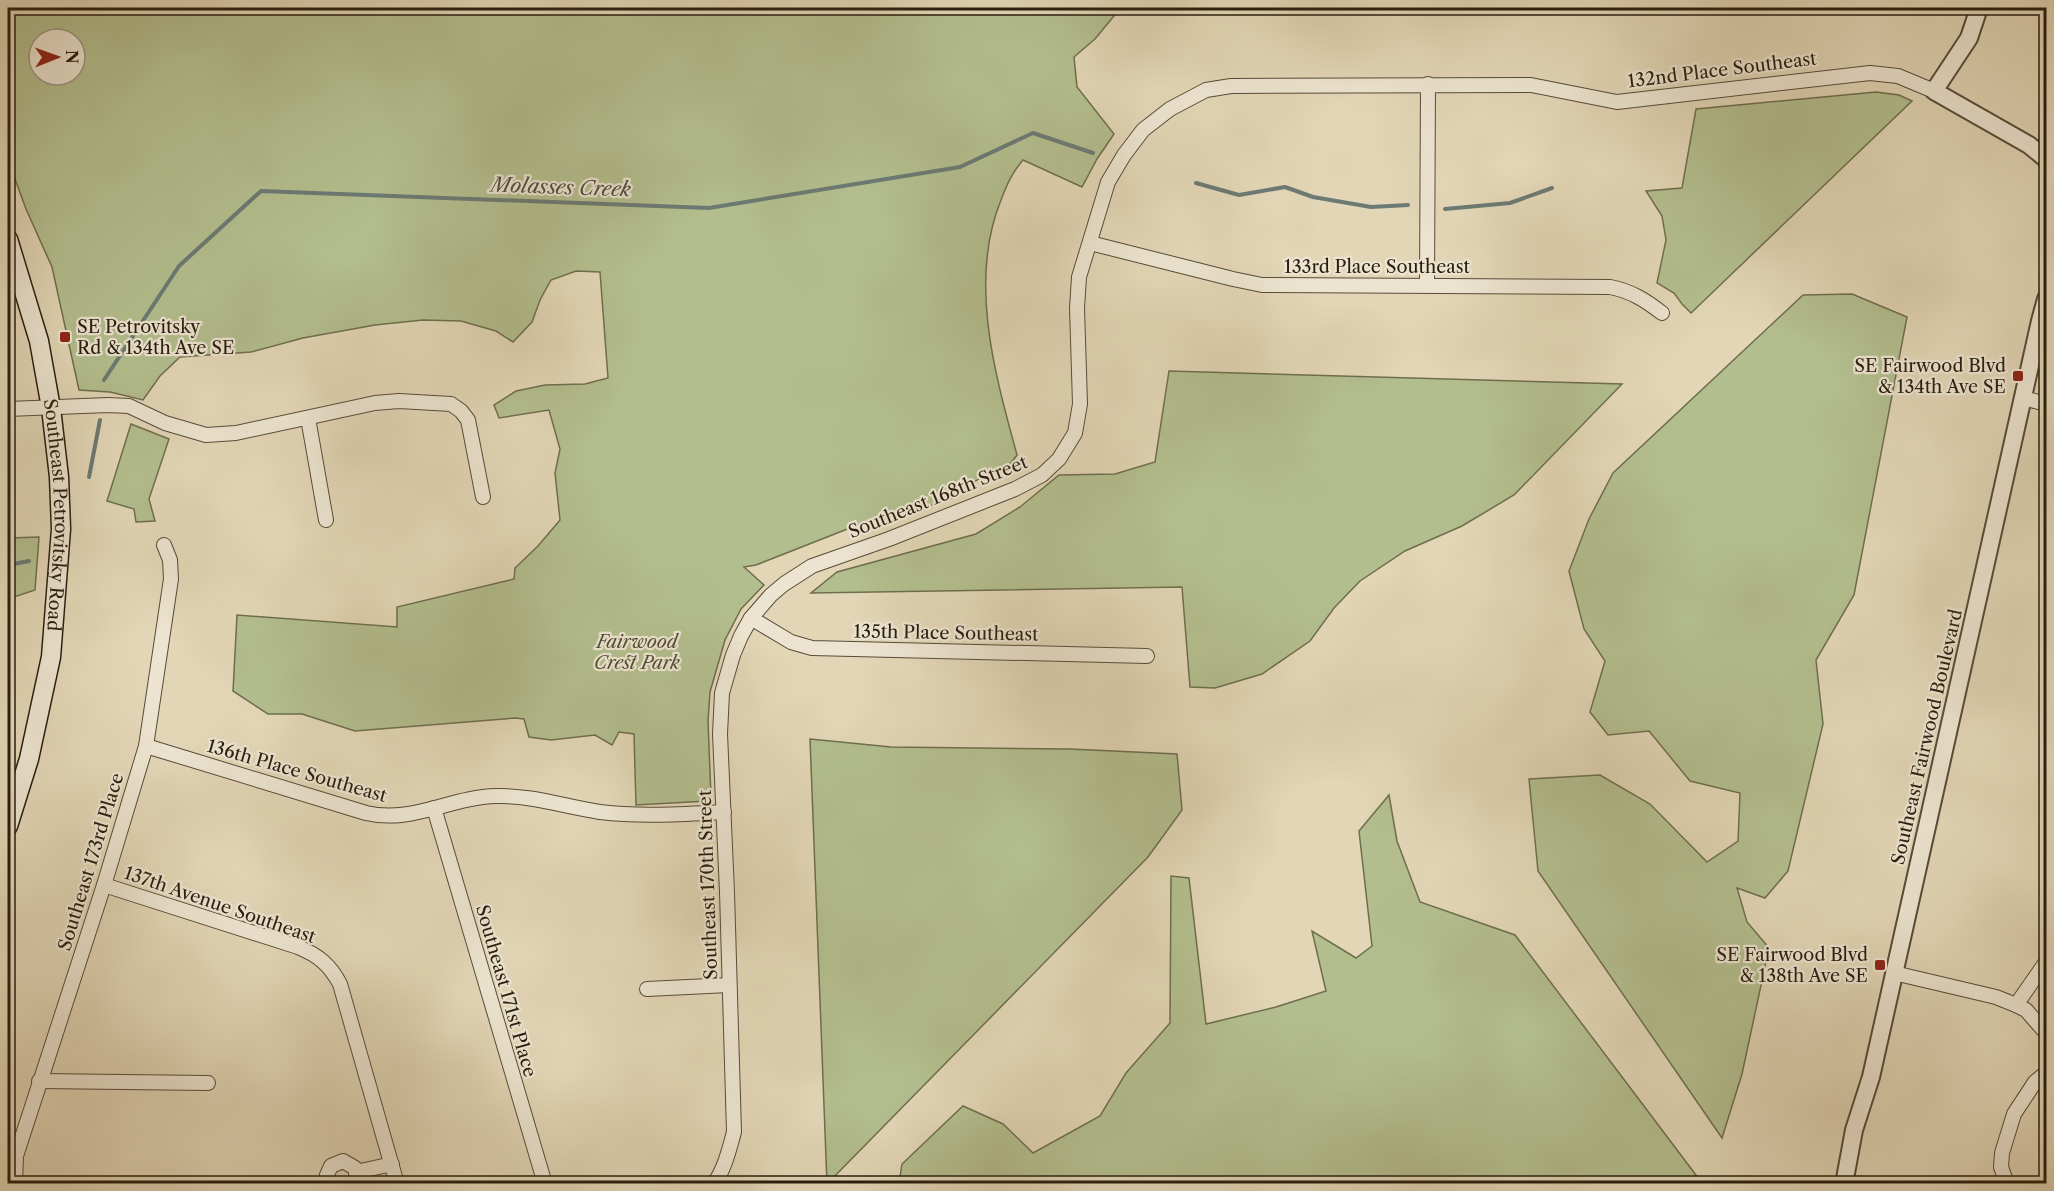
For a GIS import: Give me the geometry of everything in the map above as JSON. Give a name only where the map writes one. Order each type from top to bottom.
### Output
[{"type":"main road","name":"Southeast Petrovitsky Road","points":[[8,239],[39,341],[51,408],[59,477],[61,529],[51,657],[29,759],[8,826]]},
{"type":"street","points":[[1934,92],[1969,38],[1979,8]]},
{"type":"street","name":"132nd Place Southeast","points":[[1170,109],[1206,90],[1231,86],[1531,85],[1617,102],[1870,73],[1898,76],[1934,92],[2029,145],[2046,159]]},
{"type":"street","points":[[1427,285],[1428,84]]},
{"type":"street","name":"Southeast 168th Street","points":[[751,618],[784,584],[812,566],[1015,489],[1042,475],[1059,459],[1075,433],[1080,404],[1077,295],[1079,278],[1108,182],[1143,129],[1170,109]]},
{"type":"street","name":"133rd Place Southeast","points":[[1090,243],[1262,285],[1610,287],[1628,290],[1662,313]]},
{"type":"street","name":"Southeast Fairwood Boulevard","points":[[1844,1184],[1854,1130],[1871,1077],[2046,299]]},
{"type":"street","points":[[2023,398],[2046,404]]},
{"type":"street","points":[[8,409],[129,406],[165,423],[206,435],[236,433],[375,403],[399,401],[451,404],[468,420],[483,497]]},
{"type":"street","points":[[308,418],[326,520]]},
{"type":"street","name":"Southeast 173rd Place","points":[[15,1184],[16,1156],[104,885],[146,746],[171,579],[170,560],[164,545]]},
{"type":"street","name":"135th Place Southeast","points":[[751,618],[791,642],[812,648],[1147,656]]},
{"type":"street","name":"Southeast 170th Street","points":[[714,1184],[727,1156],[734,1132],[720,734],[722,693],[733,655],[751,618]]},
{"type":"street","name":"136th Place Southeast","points":[[146,746],[376,815],[403,816],[469,799],[498,796],[623,814],[724,812]]},
{"type":"street","name":"Southeast 171st Place","points":[[434,808],[545,1184]]},
{"type":"street","name":"137th Avenue Southeast","points":[[104,885],[298,947],[324,961],[334,972],[340,984],[392,1164]]},
{"type":"street","points":[[2016,1005],[2046,962]]},
{"type":"street","points":[[1894,973],[1996,997],[2026,1010],[2046,1033]]},
{"type":"street","points":[[646,989],[729,985]]},
{"type":"street","points":[[2007,1184],[2001,1167],[2002,1153],[2014,1114],[2035,1082],[2046,1073]]},
{"type":"street","points":[[39,1081],[208,1083]]},
{"type":"street","points":[[329,1184],[328,1170],[339,1161],[352,1165],[355,1178],[392,1164],[396,1184]]},
{"type":"green space","name":"Fairwood Crest Park","points":[[8,8],[1155,8],[1155,12],[1118,11],[1095,39],[1074,57],[1077,87],[1114,134],[1082,187],[1023,160],[1005,189],[991,231],[986,263],[988,328],[1017,455],[1008,467],[983,476],[950,499],[911,512],[855,526],[756,565],[744,567],[764,585],[741,609],[725,640],[710,692],[708,721],[711,797],[708,801],[636,805],[634,734],[619,732],[612,745],[595,735],[551,740],[529,737],[524,719],[515,718],[355,731],[302,714],[268,714],[233,691],[237,615],[397,627],[397,607],[514,579],[515,568],[560,520],[555,473],[560,449],[549,410],[499,418],[494,405],[516,391],[545,385],[585,384],[608,378],[600,272],[576,271],[551,280],[532,322],[513,342],[496,331],[461,321],[423,320],[375,325],[303,338],[251,352],[180,357],[160,376],[143,400],[110,392],[79,390],[52,267],[26,209],[8,160]]},
{"type":"green space","points":[[1876,92],[1899,95],[1912,101],[1691,313],[1674,293],[1657,283],[1666,240],[1662,216],[1646,191],[1682,188],[1696,109]]},
{"type":"green space","points":[[1852,294],[1907,317],[1854,595],[1816,660],[1823,724],[1788,871],[1765,898],[1737,888],[1747,922],[1769,948],[1742,1074],[1722,1138],[1538,871],[1529,779],[1600,775],[1650,804],[1707,862],[1738,841],[1740,793],[1690,781],[1649,731],[1608,735],[1590,712],[1605,661],[1584,629],[1569,571],[1589,519],[1613,473],[1803,295]]},
{"type":"green space","points":[[1169,371],[1622,384],[1514,495],[1462,526],[1405,551],[1360,581],[1334,608],[1310,641],[1262,674],[1215,688],[1190,687],[1182,587],[811,593],[837,572],[976,534],[1020,507],[1059,475],[1115,474],[1155,462]]},
{"type":"green space","points":[[131,424],[169,439],[149,499],[155,521],[136,522],[134,509],[107,501]]},
{"type":"green space","points":[[39,537],[35,590],[8,599],[8,538]]},
{"type":"green space","points":[[810,739],[891,747],[1070,749],[1177,754],[1182,810],[1148,857],[827,1184]]},
{"type":"green space","points":[[1389,795],[1397,841],[1420,902],[1515,935],[1702,1183],[899,1183],[902,1164],[963,1106],[1003,1124],[1033,1153],[1100,1116],[1126,1073],[1170,1023],[1171,876],[1189,878],[1206,1024],[1276,1007],[1326,991],[1312,931],[1356,958],[1372,946],[1359,831]]},
{"type":"waterway","name":"Molasses Creek","points":[[104,380],[179,266],[261,191],[709,208],[960,167],[1033,133],[1093,153]]},
{"type":"waterway","name":"Molasses Creek","points":[[1196,183],[1239,195],[1285,187],[1313,197],[1371,207],[1408,205]]},
{"type":"waterway","name":"Molasses Creek","points":[[1445,209],[1510,203],[1552,188]]},
{"type":"waterway","name":"Molasses Creek","points":[[89,477],[100,420]]},
{"type":"waterway","name":"Molasses Creek","points":[[8,565],[29,561]]},
{"type":"place","name":"SE Petrovitsky Rd & 134th Ave SE","points":[[65,337]]},
{"type":"place","name":"SE Fairwood Blvd & 134th Ave SE","points":[[2018,376]]},
{"type":"place","name":"SE Fairwood Blvd & 138th Ave SE","points":[[1880,965]]}]
